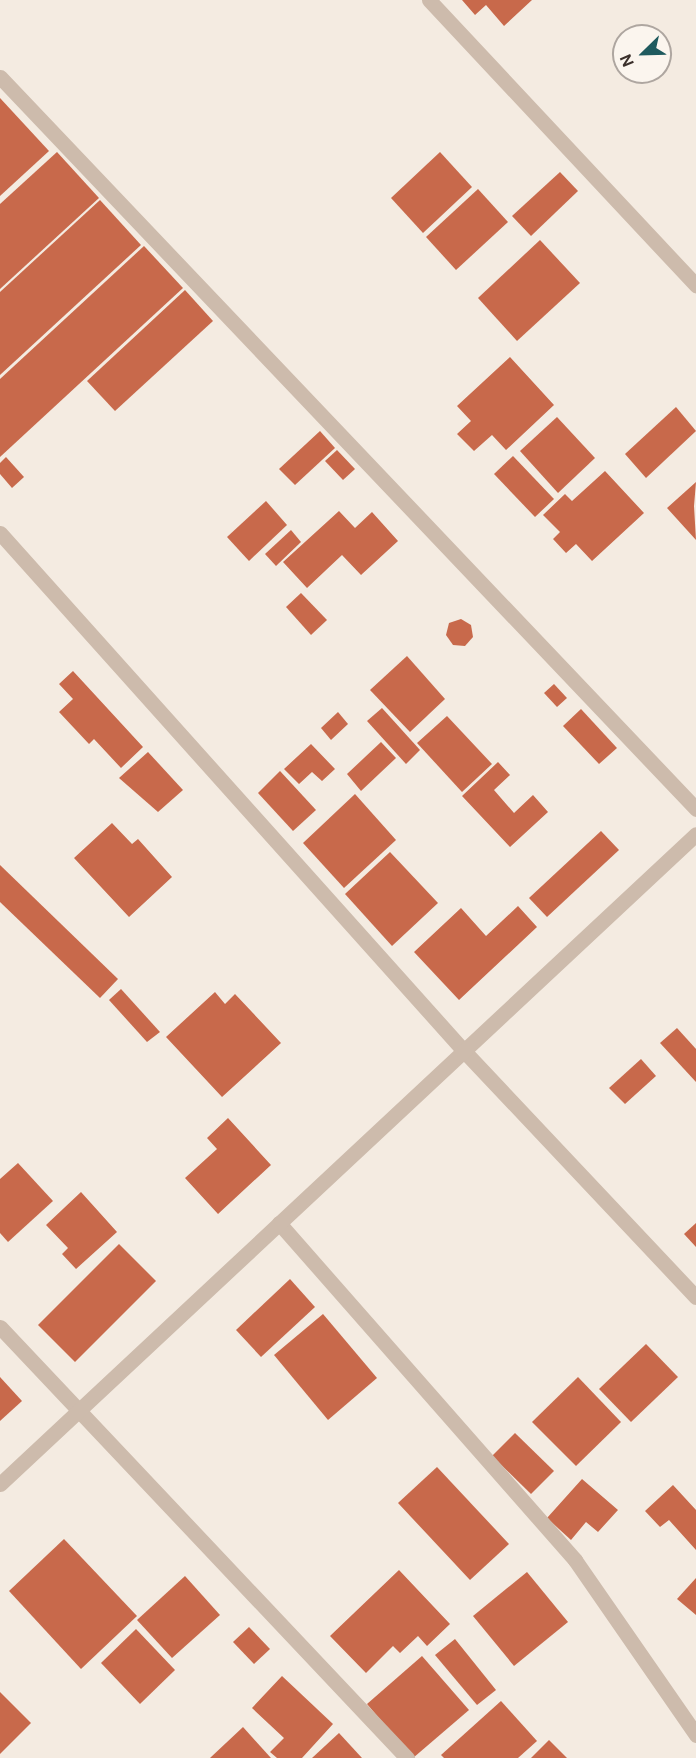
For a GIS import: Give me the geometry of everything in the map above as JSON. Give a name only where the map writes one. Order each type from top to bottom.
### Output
[{"type":"street","points":[[429,0],[696,285]]},
{"type":"street","points":[[0,78],[696,809]]},
{"type":"street","points":[[0,533],[464,1051],[696,1297]]},
{"type":"street","points":[[0,1484],[696,834]]},
{"type":"street","points":[[279,1223],[575,1560],[696,1735]]},
{"type":"street","points":[[0,1327],[407,1758]]},
{"type":"building","points":[[462,0],[532,0],[504,26],[486,5],[475,15]]},
{"type":"building","points":[[0,98],[49,151],[0,196]]},
{"type":"building","points":[[57,152],[99,198],[0,289],[0,204]]},
{"type":"building","points":[[440,152],[472,187],[423,233],[391,198]]},
{"type":"building","points":[[560,172],[578,191],[531,236],[512,216]]},
{"type":"building","points":[[478,189],[508,222],[456,270],[426,237]]},
{"type":"building","points":[[100,200],[141,245],[0,375],[0,292]]},
{"type":"building","points":[[540,240],[580,283],[517,341],[478,298]]},
{"type":"building","points":[[144,246],[183,288],[0,457],[0,379]]},
{"type":"building","points":[[185,290],[213,321],[115,411],[87,381]]},
{"type":"building","points":[[510,357],[554,405],[506,450],[492,435],[474,451],[457,434],[471,421],[457,406]]},
{"type":"building","points":[[676,407],[696,431],[646,478],[625,454]]},
{"type":"building","points":[[557,417],[595,458],[558,493],[520,451]]},
{"type":"building","points":[[320,431],[335,448],[295,485],[279,469]]},
{"type":"building","points":[[337,450],[355,469],[343,480],[325,461]]},
{"type":"building","points":[[513,456],[554,499],[535,517],[494,474]]},
{"type":"building","points":[[6,457],[24,477],[12,488],[0,474],[0,463]]},
{"type":"building","points":[[605,471],[644,513],[592,561],[576,544],[566,553],[553,539],[560,532],[543,515],[565,494],[572,501]]},
{"type":"building","points":[[696,482],[694,506],[696,540],[667,508]]},
{"type":"building","points":[[266,501],[287,525],[249,561],[227,537]]},
{"type":"building","points":[[339,511],[355,528],[372,512],[398,541],[361,575],[342,555],[307,588],[283,562]]},
{"type":"building","points":[[291,530],[301,542],[276,566],[265,554]]},
{"type":"building","points":[[301,593],[327,620],[311,635],[286,607]]},
{"type":"building","points":[[461,619],[471,625],[473,637],[465,646],[453,645],[446,635],[449,623]]},
{"type":"building","points":[[407,656],[445,699],[410,732],[370,690]]},
{"type":"building","points":[[73,671],[143,747],[121,768],[94,739],[89,744],[59,712],[73,699],[59,684]]},
{"type":"building","points":[[554,684],[567,698],[557,707],[544,693]]},
{"type":"building","points":[[382,708],[420,750],[406,764],[367,721]]},
{"type":"building","points":[[581,709],[617,748],[599,764],[563,726]]},
{"type":"building","points":[[338,712],[348,724],[331,740],[321,728]]},
{"type":"building","points":[[447,716],[492,764],[462,792],[417,743]]},
{"type":"building","points":[[381,742],[396,758],[361,791],[347,774]]},
{"type":"building","points":[[311,744],[335,769],[322,781],[312,772],[299,784],[284,769]]},
{"type":"building","points":[[148,752],[183,790],[158,812],[119,778]]},
{"type":"building","points":[[498,762],[510,775],[494,790],[514,813],[533,795],[548,812],[510,847],[462,796]]},
{"type":"building","points":[[280,771],[316,810],[293,831],[258,793]]},
{"type":"building","points":[[355,794],[396,840],[344,888],[303,843]]},
{"type":"building","points":[[112,823],[132,844],[138,839],[172,877],[129,917],[74,858]]},
{"type":"building","points":[[601,831],[619,850],[547,917],[529,898]]},
{"type":"building","points":[[390,852],[438,903],[392,946],[345,894]]},
{"type":"building","points":[[0,865],[118,979],[100,998],[0,902]]},
{"type":"building","points":[[518,906],[537,927],[459,1000],[414,952],[461,908],[486,936]]},
{"type":"building","points":[[121,989],[160,1032],[147,1042],[109,1000]]},
{"type":"building","points":[[215,992],[225,1004],[235,994],[281,1043],[222,1097],[166,1037]]},
{"type":"building","points":[[677,1028],[696,1049],[696,1082],[660,1043]]},
{"type":"building","points":[[641,1059],[656,1076],[625,1104],[609,1088]]},
{"type":"building","points":[[228,1118],[271,1165],[218,1214],[185,1178],[217,1149],[207,1138]]},
{"type":"building","points":[[18,1163],[53,1201],[8,1242],[0,1233],[0,1179]]},
{"type":"building","points":[[81,1192],[117,1232],[76,1269],[62,1254],[68,1248],[46,1225]]},
{"type":"building","points":[[696,1223],[696,1247],[684,1234]]},
{"type":"building","points":[[119,1244],[156,1281],[75,1362],[38,1325]]},
{"type":"building","points":[[290,1279],[315,1307],[261,1357],[236,1330]]},
{"type":"building","points":[[323,1314],[377,1378],[328,1420],[274,1355]]},
{"type":"building","points":[[646,1344],[678,1377],[631,1422],[599,1389]]},
{"type":"building","points":[[0,1377],[22,1401],[0,1421]]},
{"type":"building","points":[[578,1377],[621,1422],[576,1466],[532,1422]]},
{"type":"building","points":[[515,1433],[554,1471],[531,1494],[492,1456]]},
{"type":"building","points":[[437,1467],[509,1544],[470,1580],[398,1503]]},
{"type":"building","points":[[582,1479],[618,1510],[598,1532],[586,1522],[571,1540],[547,1518]]},
{"type":"building","points":[[673,1485],[696,1510],[696,1550],[669,1520],[660,1527],[645,1511]]},
{"type":"building","points":[[64,1539],[137,1616],[81,1669],[9,1591]]},
{"type":"building","points":[[399,1570],[450,1624],[427,1646],[418,1636],[400,1653],[393,1646],[366,1673],[330,1636]]},
{"type":"building","points":[[527,1572],[568,1622],[514,1666],[473,1616]]},
{"type":"building","points":[[185,1576],[220,1615],[172,1658],[137,1620]]},
{"type":"building","points":[[696,1578],[696,1615],[677,1599]]},
{"type":"building","points":[[249,1627],[270,1649],[254,1664],[233,1642]]},
{"type":"building","points":[[136,1629],[175,1670],[140,1704],[101,1663]]},
{"type":"building","points":[[455,1639],[496,1690],[477,1705],[435,1655]]},
{"type":"building","points":[[422,1656],[469,1710],[413,1758],[367,1704]]},
{"type":"building","points":[[282,1676],[333,1724],[302,1758],[277,1758],[270,1752],[284,1738],[252,1708]]},
{"type":"building","points":[[0,1692],[31,1723],[0,1754]]},
{"type":"building","points":[[501,1701],[537,1741],[518,1758],[444,1758],[441,1755]]},
{"type":"building","points":[[243,1727],[271,1758],[210,1758]]},
{"type":"building","points":[[339,1733],[362,1758],[312,1758]]},
{"type":"building","points":[[549,1740],[567,1758],[531,1758]]}]
